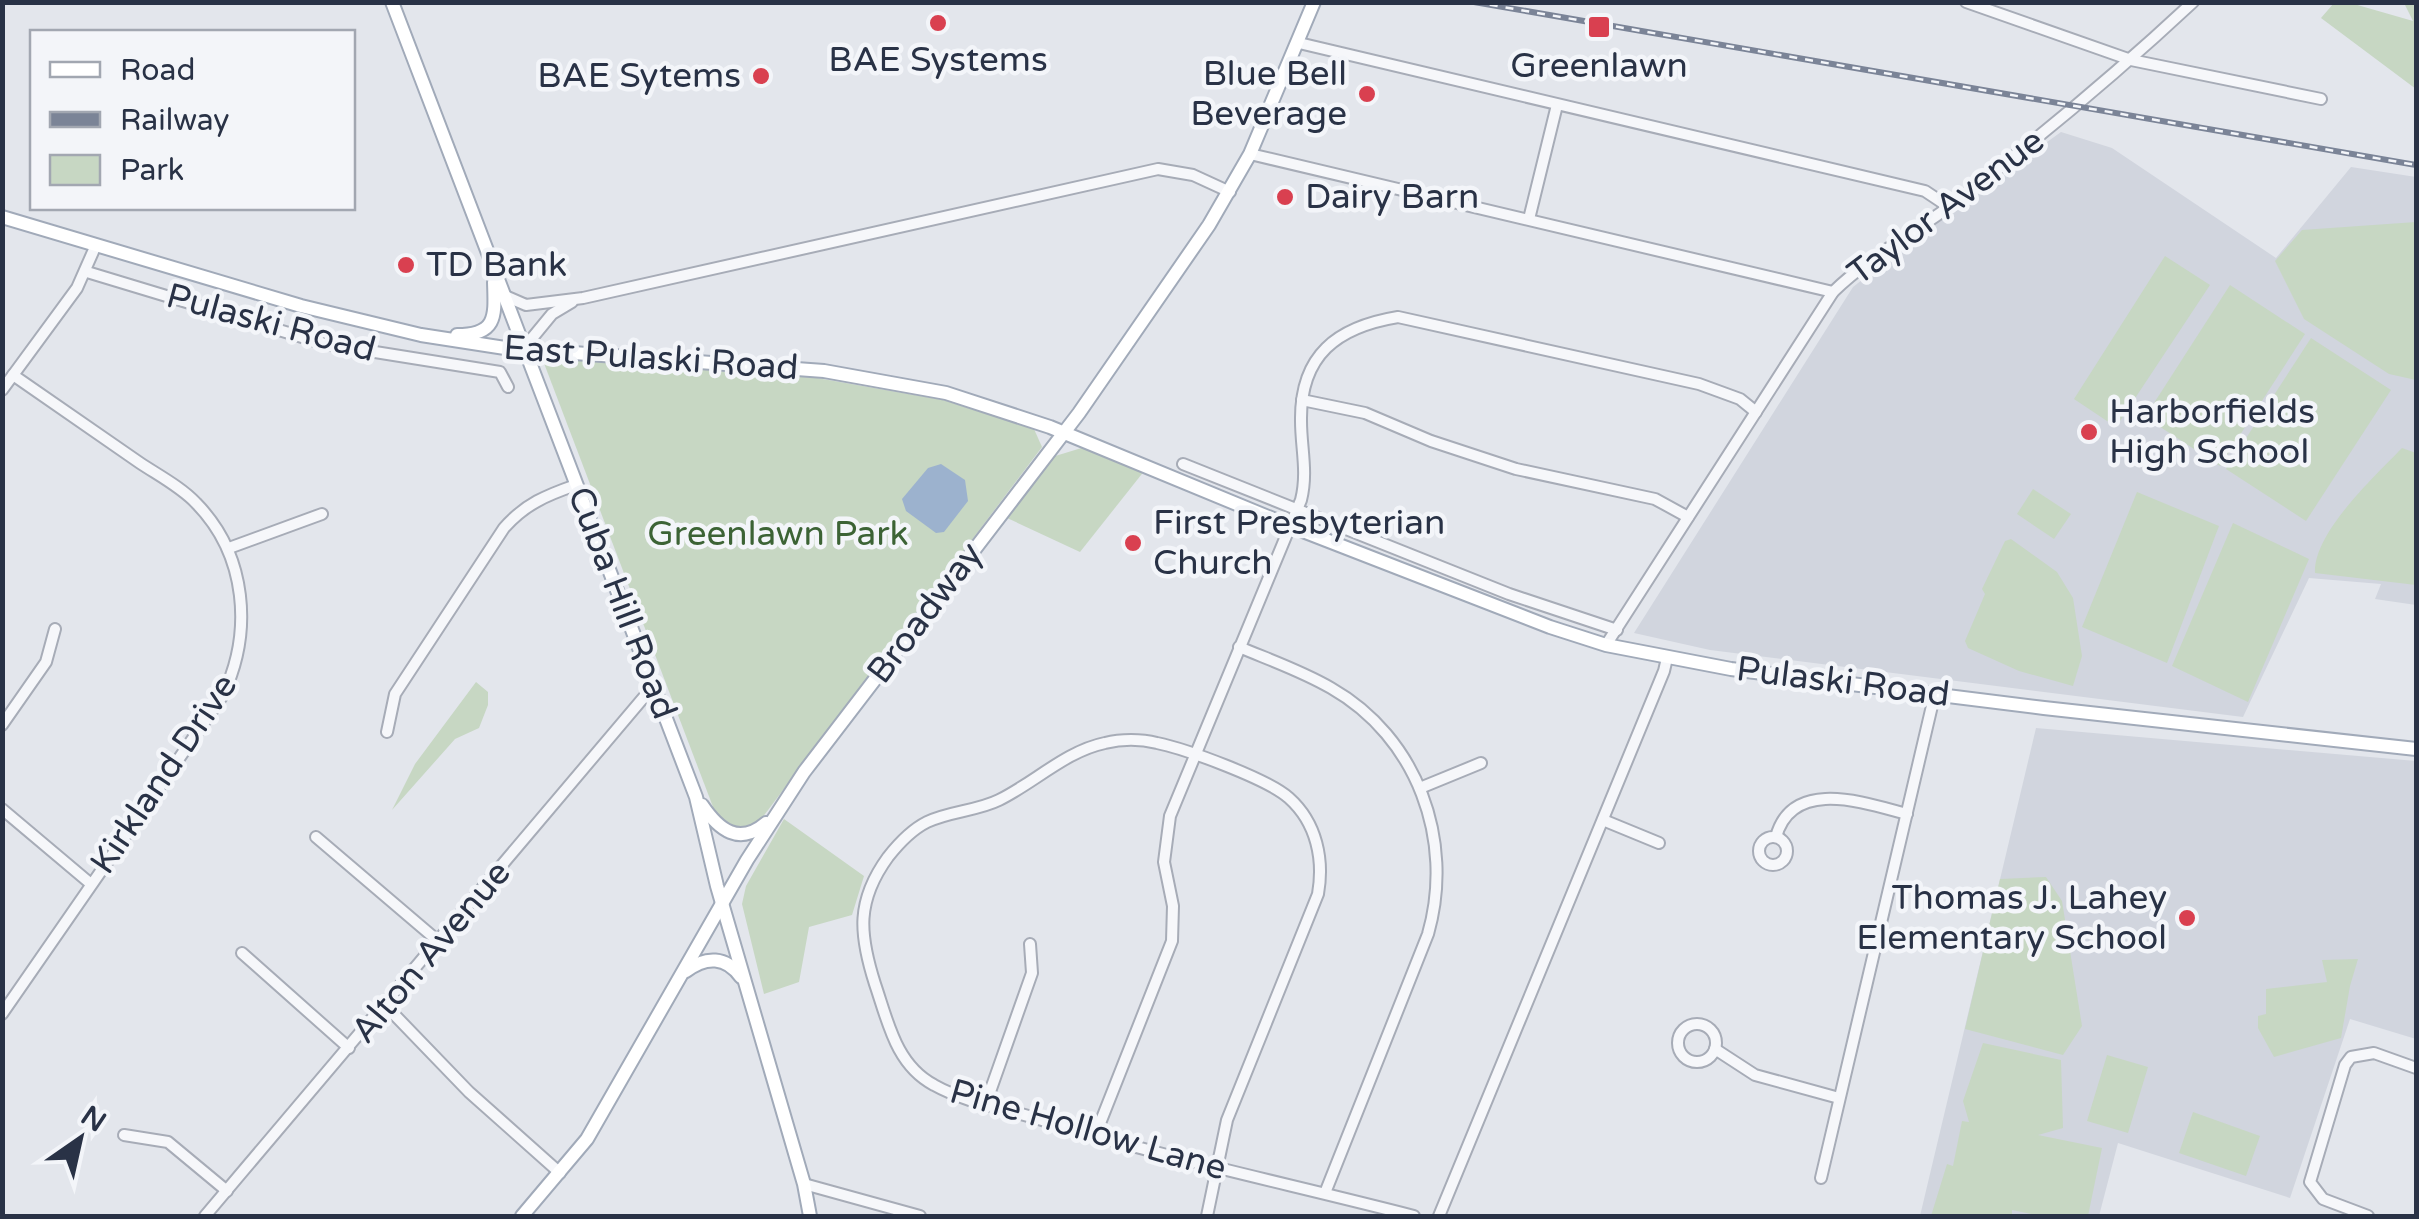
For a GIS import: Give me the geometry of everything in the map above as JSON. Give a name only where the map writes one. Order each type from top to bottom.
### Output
[{"type":"main road","name":"Cuba Hill Road","points":[[392,2],[696,797],[810,1216]]},
{"type":"main road","name":"Broadway","points":[[522,1216],[587,1139],[722,902],[814,758],[1064,433],[1230,192],[1314,2]]},
{"type":"main road","name":"East Pulaski Road","points":[[2,217],[301,306],[421,336],[863,376],[946,393],[1064,433],[1290,526]]},
{"type":"main road","points":[[421,336],[465,335],[490,324],[496,310],[494,270]]},
{"type":"main road","name":"Pulaski Road","points":[[1290,526],[1550,627],[1606,645],[1667,658],[2416,749]]},
{"type":"main road","points":[[696,797],[716,824],[738,836],[758,830],[781,806]]},
{"type":"main road","points":[[678,980],[696,964],[717,960],[732,966],[744,981]]},
{"type":"street","points":[[1966,2],[2131,60],[2320,99]]},
{"type":"street","name":"Taylor Avenue","points":[[1606,645],[1833,292],[1854,272],[1950,206],[2060,121],[2193,2]]},
{"type":"street","points":[[1299,43],[1925,192],[1950,206]]},
{"type":"street","points":[[1530,219],[1557,105]]},
{"type":"street","points":[[1250,154],[1833,292]]},
{"type":"street","points":[[503,295],[526,305],[583,298],[1143,171],[1158,169],[1194,175],[1230,192]]},
{"type":"street","points":[[2,390],[87,272],[96,245]]},
{"type":"street","name":"Pulaski Road","points":[[87,272],[325,344],[500,372],[508,387]]},
{"type":"street","points":[[524,348],[552,314],[583,298]]},
{"type":"street","points":[[1095,1136],[1172,942],[1174,926],[1164,862],[1170,816],[1298,508],[1306,472],[1302,400],[1308,374],[1320,353],[1341,333],[1365,322],[1398,317],[1699,384],[1740,399],[1756,412]]},
{"type":"street","name":"Kirkland Drive","points":[[2,1014],[201,730],[238,665],[242,636],[240,598],[229,548],[194,500],[13,376]]},
{"type":"street","points":[[1302,400],[1365,413],[1431,441],[1516,469],[1655,499],[1688,516]]},
{"type":"street","points":[[1183,464],[1509,594],[1616,630]]},
{"type":"street","points":[[387,732],[396,694],[504,528],[536,500],[576,485]]},
{"type":"street","points":[[229,548],[322,514]]},
{"type":"street","points":[[2,725],[46,662],[55,630]]},
{"type":"street","points":[[1240,648],[1308,676],[1352,702],[1392,740],[1420,788],[1437,854],[1434,912],[1325,1193]]},
{"type":"street","points":[[1440,1216],[1667,658]]},
{"type":"street","name":"Alton Avenue","points":[[205,1216],[654,684]]},
{"type":"street","points":[[1821,1178],[1935,693]]},
{"type":"street","name":"Pine Hollow Lane","points":[[1207,1216],[1216,1168],[1226,1120],[1309,920],[1322,872],[1318,846],[1309,825],[1288,797],[1196,755],[1155,742],[1100,744],[994,803],[948,813],[924,823],[900,842],[882,866],[868,890],[862,915],[870,969],[892,1037],[916,1073],[953,1094],[1095,1136],[1216,1168],[1414,1216]]},
{"type":"street","points":[[1420,788],[1480,763]]},
{"type":"street","points":[[1776,837],[1787,815],[1799,806],[1821,799],[1847,798],[1907,814]]},
{"type":"street","points":[[2,809],[91,884]]},
{"type":"street","points":[[1603,820],[1658,843]]},
{"type":"street","points":[[316,837],[438,941]]},
{"type":"street","points":[[986,1102],[1032,973],[1030,944]]},
{"type":"street","points":[[242,953],[349,1048]]},
{"type":"street","points":[[386,1006],[470,1092],[560,1173]]},
{"type":"street","points":[[1715,1049],[1755,1075],[1839,1098]]},
{"type":"street","points":[[2368,1216],[2323,1200],[2310,1182],[2345,1065],[2351,1057],[2374,1053],[2416,1068]]},
{"type":"street","points":[[124,1135],[168,1142],[227,1190]]},
{"type":"street","points":[[804,1184],[920,1216]]},
{"type":"shaded area","name":"Harborfields High School","points":[[2061,132],[2112,148],[2276,258],[2351,167],[2416,177],[2416,605],[2375,599],[2381,584],[2309,578],[2243,717],[1710,650],[1634,633],[1853,287]]},
{"type":"shaded area","name":"Thomas J. Lahey Elementary School","points":[[2036,728],[2416,761],[2416,1039],[2350,1019],[2290,1198],[2118,1143],[2099,1216],[1920,1216]]},
{"type":"green space","points":[[2347,2],[2413,21],[2404,3],[2416,3],[2416,89],[2321,18],[2334,3]]},
{"type":"green space","points":[[2416,222],[2416,380],[2389,374],[2304,319],[2275,261],[2302,230]]},
{"type":"green space","points":[[2165,256],[2210,285],[2116,427],[2074,399]]},
{"type":"green space","points":[[2230,285],[2305,334],[2220,466],[2145,417]]},
{"type":"green space","points":[[2311,338],[2391,390],[2306,521],[2226,469]]},
{"type":"green space","name":"Greenlawn Park","points":[[542,358],[817,378],[943,400],[1034,429],[1042,447],[756,826],[736,832],[718,820]]},
{"type":"green space","points":[[1088,446],[1145,470],[1080,552],[1005,517],[1052,457]]},
{"type":"green space","points":[[2402,448],[2416,453],[2416,585],[2315,573],[2317,557],[2335,523]]},
{"type":"green space","points":[[2033,489],[2071,514],[2054,539],[2017,514]]},
{"type":"green space","points":[[2137,492],[2219,526],[2167,663],[2082,627]]},
{"type":"green space","points":[[2233,523],[2309,559],[2248,702],[2172,666]]},
{"type":"green space","points":[[2011,539],[2057,572],[2073,598],[2082,656],[2073,686],[2019,671],[1968,648],[1965,641],[1985,594],[1982,589],[2005,541]]},
{"type":"green space","points":[[476,682],[488,692],[488,705],[479,728],[455,739],[392,810],[415,764]]},
{"type":"green space","points":[[784,819],[864,876],[852,915],[809,927],[799,982],[764,994],[742,904],[746,886]]},
{"type":"green space","points":[[2046,877],[2062,901],[2082,1026],[2063,1055],[1965,1029],[2000,879]]},
{"type":"green space","points":[[2358,959],[2341,1038],[2274,1057],[2258,1028],[2258,1016],[2266,1014],[2266,989],[2327,982],[2322,960]]},
{"type":"green space","points":[[1983,1043],[2061,1060],[2063,1128],[2038,1135],[2102,1148],[2088,1216],[2042,1216],[2012,1210],[2012,1216],[1931,1216],[1947,1164],[1953,1166],[1962,1121],[1969,1122],[1963,1101]]},
{"type":"green space","points":[[2107,1055],[2148,1067],[2128,1133],[2087,1121]]},
{"type":"green space","points":[[2193,1112],[2260,1136],[2246,1176],[2179,1153]]},
{"type":"water","points":[[941,464],[965,480],[968,501],[944,532],[936,533],[906,511],[902,499],[928,468]]},
{"type":"railway","points":[[1474,2],[2416,165]]},
{"type":"place","name":"BAE Systems","points":[[938,23]]},
{"type":"place","name":"Greenlawn","points":[[1599,27]]},
{"type":"place","name":"BAE Sytems","points":[[761,76]]},
{"type":"place","name":"Blue Bell Beverage","points":[[1367,94]]},
{"type":"place","name":"Dairy Barn","points":[[1285,197]]},
{"type":"place","name":"TD Bank","points":[[406,265]]},
{"type":"place","name":"Harborfields High School","points":[[2089,432]]},
{"type":"place","name":"First Presbyterian Church","points":[[1133,543]]},
{"type":"place","name":"Thomas J. Lahey Elementary School","points":[[2187,918]]}]
